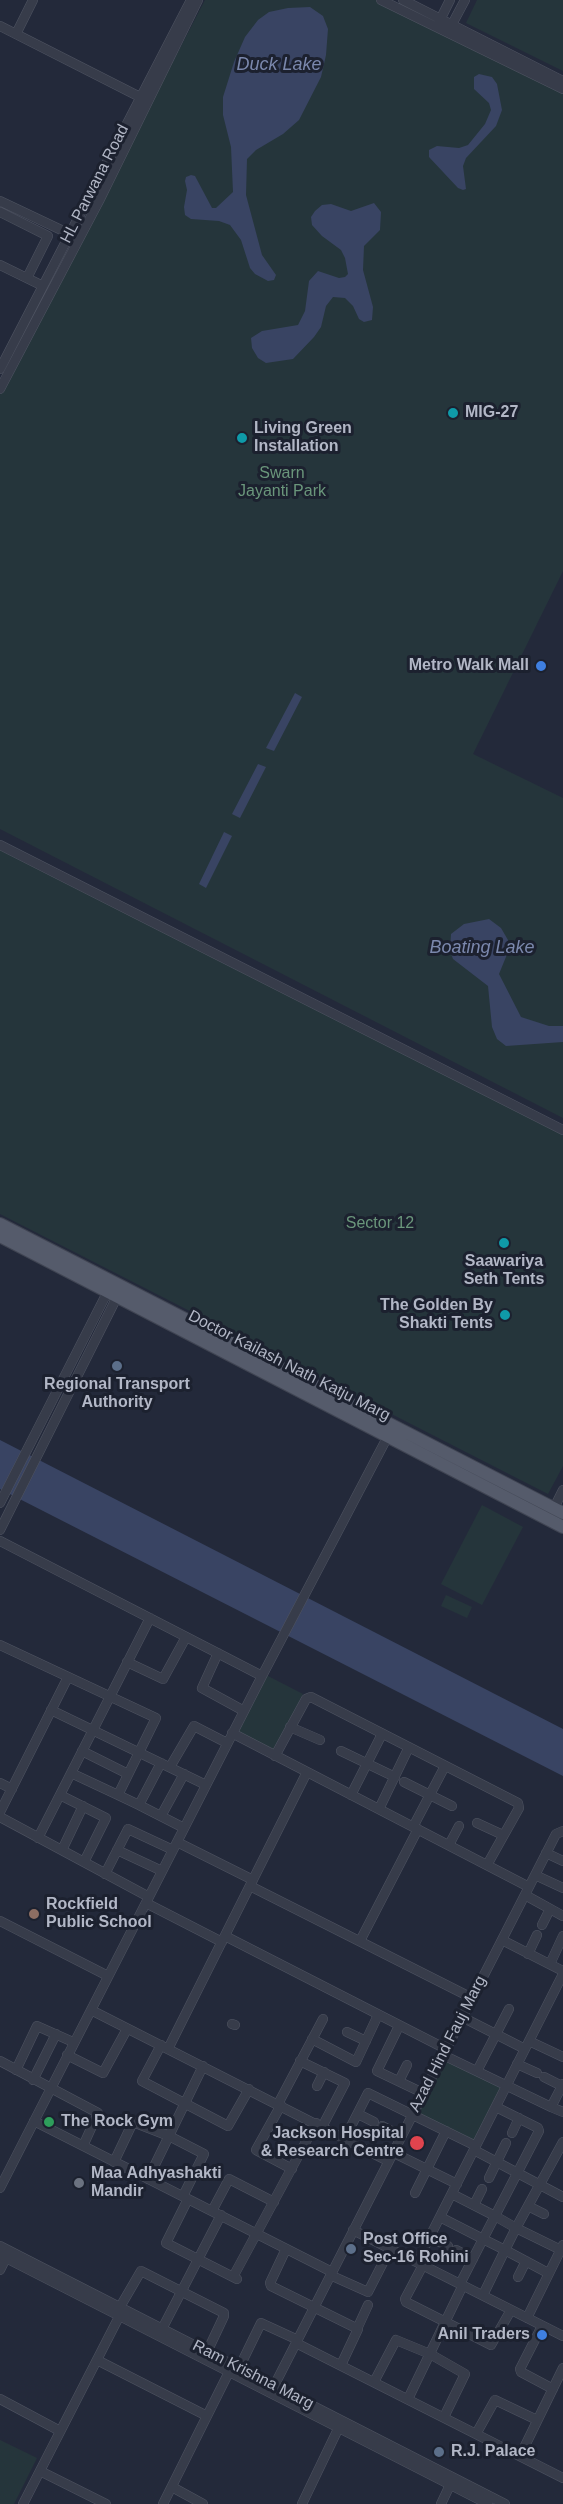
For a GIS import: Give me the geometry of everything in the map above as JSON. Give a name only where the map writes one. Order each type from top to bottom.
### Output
[{"type":"main road","name":"Doctor Kailash Nath Katju Marg","points":[[0,1224],[115,1289],[388,1436],[558,1511]]},
{"type":"main road","name":"Doctor Kailash Nath Katju Marg","points":[[0,1236],[115,1289],[458,1466],[563,1527]]},
{"type":"street","points":[[16,34],[33,0]]},
{"type":"street","name":"HL Parwana Road","points":[[0,369],[43,286],[73,236],[140,97],[191,0]]},
{"type":"street","points":[[0,389],[73,236],[99,201],[198,0]]},
{"type":"street","points":[[381,0],[439,23],[563,89]]},
{"type":"street","points":[[402,0],[439,23]]},
{"type":"street","points":[[439,23],[450,0]]},
{"type":"street","points":[[449,28],[465,0]]},
{"type":"street","points":[[0,26],[140,97]]},
{"type":"street","points":[[449,28],[563,81]]},
{"type":"street","points":[[0,201],[73,236]]},
{"type":"street","points":[[0,212],[48,236],[27,278]]},
{"type":"street","points":[[0,265],[43,286]]},
{"type":"street","points":[[0,838],[563,1124]]},
{"type":"street","points":[[0,845],[563,1130]]},
{"type":"street","points":[[0,1503],[55,1396],[115,1289]]},
{"type":"street","points":[[0,1530],[65,1401],[115,1289]]},
{"type":"street","points":[[55,1396],[65,1401]]},
{"type":"street","points":[[0,2188],[232,1733],[388,1436]]},
{"type":"street","points":[[558,1511],[563,1490]]},
{"type":"street","points":[[0,1541],[262,1676]]},
{"type":"street","points":[[38,1838],[150,1618]]},
{"type":"street","points":[[128,1662],[163,1679],[186,1637]]},
{"type":"street","points":[[0,1645],[156,1718],[118,1795]]},
{"type":"street","points":[[218,1653],[202,1688],[244,1711]]},
{"type":"street","points":[[0,1812],[68,1677]]},
{"type":"street","points":[[275,1756],[306,1699],[311,1697],[518,1803],[519,1808],[487,1865]]},
{"type":"street","points":[[51,1710],[206,1785]]},
{"type":"street","points":[[139,1805],[193,1727],[228,1743]]},
{"type":"street","points":[[290,1727],[320,1740]]},
{"type":"street","points":[[232,1733],[487,1865],[563,1916]]},
{"type":"street","points":[[351,1795],[382,1734]]},
{"type":"street","points":[[380,1809],[409,1747]]},
{"type":"street","points":[[82,1751],[128,1774]]},
{"type":"street","points":[[340,1751],[395,1777]]},
{"type":"street","points":[[360,1941],[445,1766]]},
{"type":"street","points":[[249,2089],[230,2126],[142,2081],[164,2047],[223,1939],[307,1772]]},
{"type":"street","points":[[71,1773],[184,1828]]},
{"type":"street","points":[[161,1816],[184,1774]]},
{"type":"street","points":[[404,1782],[452,1806]]},
{"type":"street","points":[[0,1783],[12,1789]]},
{"type":"street","points":[[60,1794],[106,1818],[84,1862]]},
{"type":"street","points":[[62,1850],[83,1806]]},
{"type":"street","points":[[0,1817],[84,1862],[147,1900],[378,2015],[477,2071],[563,2112]]},
{"type":"street","points":[[477,1823],[503,1835]]},
{"type":"street","points":[[449,1845],[459,1827]]},
{"type":"street","points":[[105,1874],[129,1828],[175,1846],[251,1883],[472,1998]]},
{"type":"street","name":"Azad Hind Fauj Marg","points":[[274,2386],[546,1853],[561,1831]]},
{"type":"street","points":[[117,1850],[162,1871]]},
{"type":"street","points":[[546,1853],[563,1862]]},
{"type":"street","points":[[535,1875],[563,1888]]},
{"type":"street","points":[[542,1925],[550,1909]]},
{"type":"street","points":[[0,1921],[108,1976]]},
{"type":"street","points":[[528,1954],[537,1935]]},
{"type":"street","points":[[550,1964],[563,1936]]},
{"type":"street","points":[[502,1941],[550,1964],[563,1973],[429,2237],[405,2301],[491,2345],[511,2310]]},
{"type":"street","points":[[477,2071],[509,2009]]},
{"type":"street","points":[[91,2010],[345,2138],[427,2169],[457,2184]]},
{"type":"street","points":[[312,2039],[356,2062],[378,2015]]},
{"type":"street","points":[[462,2017],[496,2034],[563,2057]]},
{"type":"street","points":[[292,2169],[255,2150],[323,2019]]},
{"type":"street","points":[[16,2070],[37,2026],[73,2042]]},
{"type":"street","points":[[399,2026],[377,2071],[423,2093]]},
{"type":"street","points":[[67,2055],[103,2073],[128,2029]]},
{"type":"street","points":[[347,2032],[366,2041]]},
{"type":"street","points":[[33,2080],[56,2034]]},
{"type":"street","points":[[0,2061],[98,2113],[83,2146]]},
{"type":"street","points":[[114,2162],[133,2122],[169,2136],[204,2154],[166,2242],[235,2278],[255,2233],[345,2083],[300,2061]]},
{"type":"street","points":[[517,2064],[562,2085],[551,2107]]},
{"type":"street","points":[[399,2081],[408,2065]]},
{"type":"street","points":[[148,2179],[202,2066]]},
{"type":"street","points":[[317,2086],[324,2072]]},
{"type":"street","points":[[345,2138],[368,2093],[446,2131],[496,2162],[563,2197]]},
{"type":"street","points":[[408,2399],[473,2259],[540,2130],[496,2107]]},
{"type":"street","points":[[357,2114],[401,2136]]},
{"type":"street","points":[[512,2133],[519,2118]]},
{"type":"street","points":[[34,2121],[368,2292],[390,2249]]},
{"type":"street","points":[[414,2193],[446,2131]]},
{"type":"street","points":[[483,2295],[516,2228],[563,2142]]},
{"type":"street","points":[[489,2178],[506,2143]]},
{"type":"street","points":[[552,2163],[563,2169]]},
{"type":"street","points":[[162,2329],[198,2260],[229,2179],[274,2202]]},
{"type":"street","points":[[474,2205],[482,2189]]},
{"type":"street","points":[[452,2194],[516,2228],[562,2248],[527,2318]]},
{"type":"street","points":[[528,2206],[544,2214]]},
{"type":"street","points":[[440,2217],[548,2273]]},
{"type":"street","points":[[353,2230],[563,2336]]},
{"type":"street","points":[[429,2237],[473,2259]]},
{"type":"street","name":"Ram Krishna Marg","points":[[0,2246],[229,2372],[506,2504]]},
{"type":"street","points":[[286,2249],[270,2284],[357,2328]]},
{"type":"street","points":[[0,2270],[3,2257]]},
{"type":"street","name":"Ram Krishna Marg","points":[[3,2257],[162,2329],[239,2368],[488,2504]]},
{"type":"street","points":[[518,2277],[526,2261]]},
{"type":"street","points":[[23,2504],[140,2271],[225,2314],[207,2352]]},
{"type":"street","points":[[340,2365],[359,2332],[357,2328],[368,2305]]},
{"type":"street","points":[[239,2368],[261,2323],[563,2478]]},
{"type":"street","points":[[542,2326],[520,2370],[553,2389]]},
{"type":"street","points":[[374,2382],[396,2340],[430,2354],[465,2374],[444,2417]]},
{"type":"street","points":[[97,2360],[207,2416]]},
{"type":"street","points":[[520,2456],[563,2368]]},
{"type":"street","points":[[163,2504],[229,2372]]},
{"type":"street","points":[[0,2399],[60,2431]]},
{"type":"street","points":[[476,2434],[495,2400],[537,2420]]},
{"type":"street","points":[[302,2504],[340,2424]]},
{"type":"street","points":[[40,2471],[106,2504]]},
{"type":"street","points":[[441,2504],[450,2485]]},
{"type":"street","points":[[172,2487],[203,2504]]},
{"type":"green space","name":"Swarn Jayanti Park","points":[[205,0],[380,0],[563,92],[563,571],[473,754],[563,798],[563,1118],[0,829],[0,395]]},
{"type":"green space","points":[[477,0],[563,0],[563,71],[466,23]]},
{"type":"green space","name":"Sector 12","points":[[0,848],[563,1132],[563,1466],[548,1494],[0,1214]]},
{"type":"green space","points":[[482,1505],[523,1527],[482,1605],[441,1584]]},
{"type":"green space","points":[[446,1595],[472,1607],[467,1618],[441,1606]]},
{"type":"green space","points":[[266,1675],[303,1694],[274,1751],[237,1732]]},
{"type":"green space","points":[[445,2060],[501,2088],[474,2142],[418,2114]]},
{"type":"green space","points":[[0,2440],[37,2458],[14,2504],[0,2504]]},
{"type":"water","name":"Duck Lake","points":[[310,7],[323,16],[328,29],[321,77],[299,120],[283,134],[256,150],[247,159],[246,195],[262,255],[276,275],[274,280],[268,281],[255,274],[250,268],[241,240],[230,225],[219,221],[191,219],[185,215],[187,190],[185,181],[186,177],[195,176],[212,208],[216,208],[233,192],[231,147],[223,115],[223,97],[234,62],[245,37],[258,20],[269,12]]},
{"type":"water","points":[[479,74],[492,77],[497,84],[502,110],[496,126],[466,158],[463,166],[466,189],[463,190],[458,188],[429,157],[429,150],[437,146],[459,148],[468,145],[485,124],[491,110],[489,103],[474,89],[474,77]]},
{"type":"water","points":[[374,203],[381,212],[380,230],[364,246],[363,270],[373,307],[372,320],[364,322],[359,319],[353,306],[345,298],[333,297],[326,306],[321,327],[293,359],[266,363],[258,358],[252,348],[251,338],[262,331],[298,325],[305,311],[309,281],[318,271],[339,278],[348,274],[341,250],[322,236],[312,225],[311,217],[315,211],[322,205],[331,204],[351,211]]},
{"type":"water","points":[[295,693],[302,697],[274,751],[266,748]]},
{"type":"water","points":[[258,764],[266,767],[240,818],[232,814]]},
{"type":"water","points":[[224,832],[232,836],[206,888],[199,884]]},
{"type":"water","name":"Boating Lake","points":[[489,919],[501,928],[508,940],[508,952],[499,974],[521,1017],[549,1026],[563,1026],[563,1042],[506,1046],[497,1039],[492,1027],[488,986],[453,959],[450,951],[451,934],[464,924]]},
{"type":"water","points":[[0,1440],[563,1729],[563,1776],[0,1489]]},
{"type":"place","name":"MIG-27","points":[[453,413]]},
{"type":"place","name":"Living Green Installation","points":[[242,438]]},
{"type":"place","name":"Metro Walk Mall","points":[[541,666]]},
{"type":"place","name":"Saawariya Seth Tents","points":[[504,1243]]},
{"type":"place","name":"The Golden By Shakti Tents","points":[[505,1315]]},
{"type":"place","name":"Regional Transport Authority","points":[[117,1366]]},
{"type":"place","name":"Rockfield Public School","points":[[34,1914]]},
{"type":"place","name":"The Rock Gym","points":[[49,2122]]},
{"type":"place","name":"Jackson Hospital & Research Centre","points":[[417,2143]]},
{"type":"place","name":"Maa Adhyashakti Mandir","points":[[79,2183]]},
{"type":"place","name":"Post Office Sec-16 Rohini","points":[[351,2249]]},
{"type":"place","name":"Anil Traders","points":[[542,2335]]},
{"type":"place","name":"R.J. Palace","points":[[439,2452]]}]
